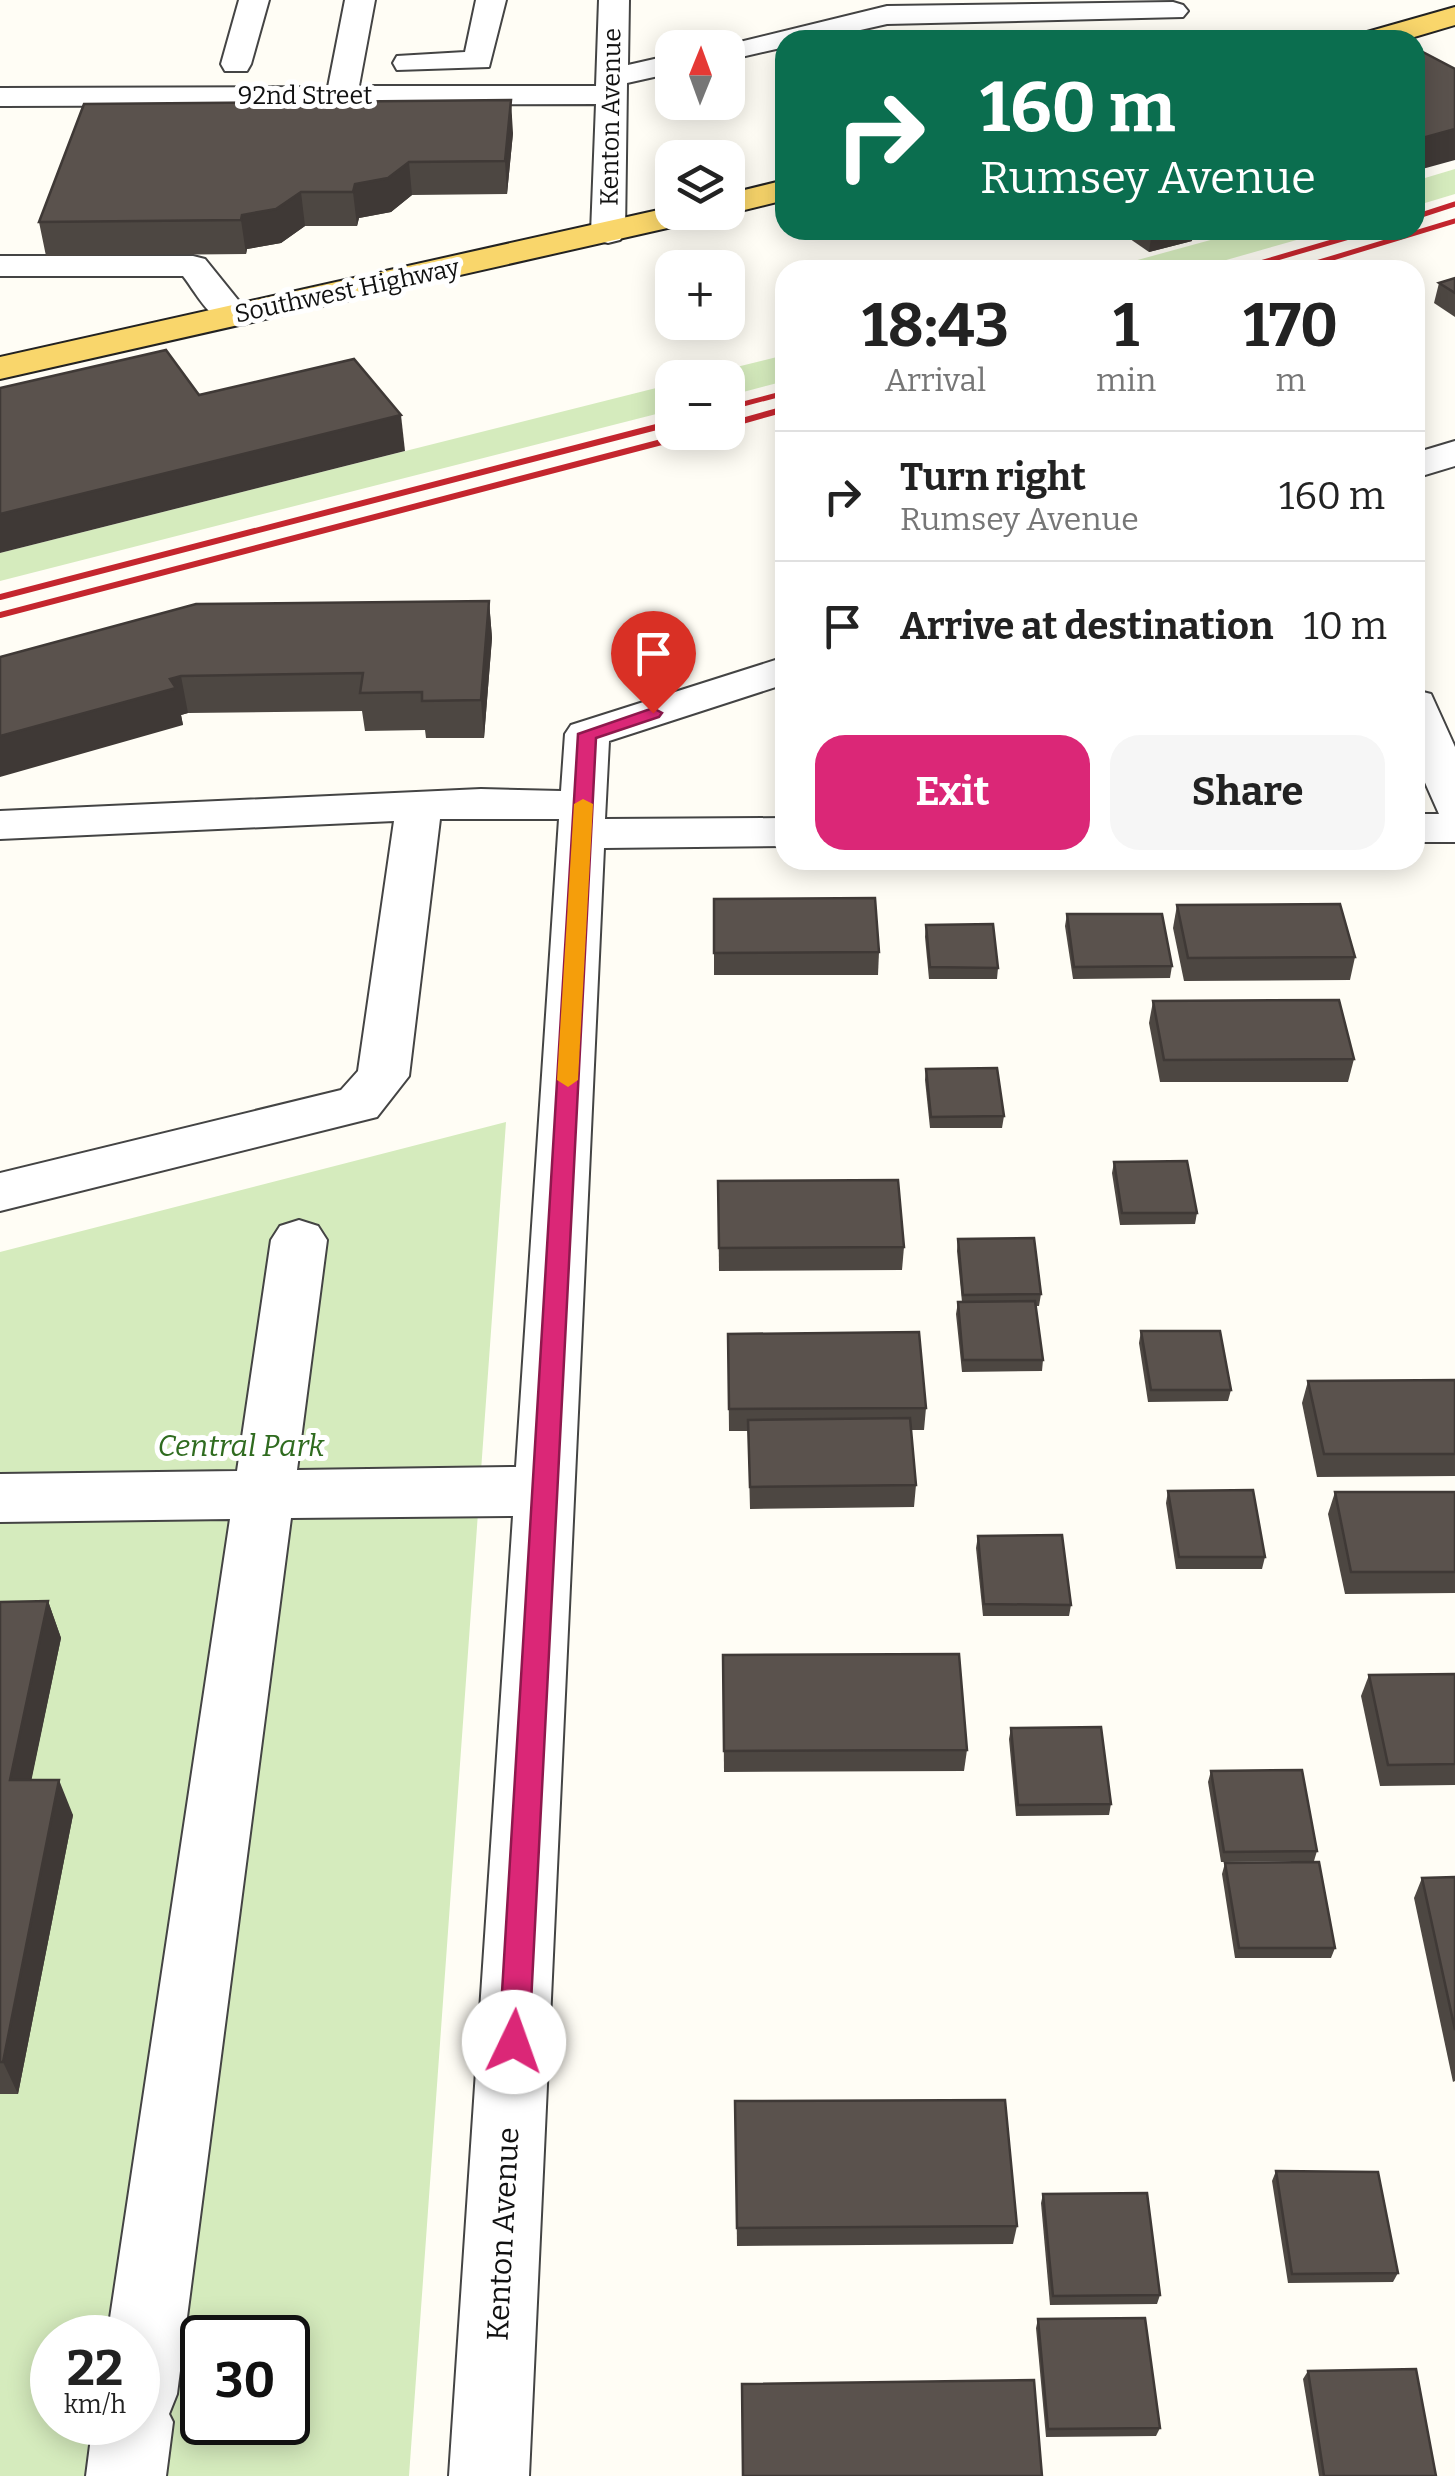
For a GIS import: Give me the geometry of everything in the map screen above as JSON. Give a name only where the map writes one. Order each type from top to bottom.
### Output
[{"type":"main road","points":[[1406,30],[1455,16]]},
{"type":"main road","points":[[745,200],[775,192]]},
{"type":"main road","name":"Southwest Highway","points":[[0,368],[655,222]]},
{"type":"street","points":[[236,64],[254,0]]},
{"type":"street","points":[[342,96],[360,0]]},
{"type":"street","points":[[310,64],[478,61],[491,0]]},
{"type":"street","name":"Kenton Avenue","points":[[608,234],[614,0]]},
{"type":"street","points":[[861,30],[888,14],[1171,5],[1179,30]]},
{"type":"street","points":[[745,49],[775,44]]},
{"type":"street","points":[[197,64],[273,64]]},
{"type":"street","name":"92nd Street","points":[[9,97],[342,96],[610,87],[655,70]]},
{"type":"street","points":[[0,133],[9,97]]},
{"type":"street","points":[[0,266],[192,266],[233,316]]},
{"type":"street","points":[[1425,463],[1455,453]]},
{"type":"street","name":"Kenton Avenue","points":[[489,2476],[587,734],[775,673]]},
{"type":"street","points":[[1425,728],[1455,804]]},
{"type":"street","points":[[0,1192],[359,1104],[383,1076],[419,806]]},
{"type":"street","points":[[0,825],[419,806],[775,831]]},
{"type":"street","points":[[1425,828],[1455,828]]},
{"type":"street","points":[[149,2315],[299,1240]]},
{"type":"street","points":[[0,1498],[545,1491]]},
{"type":"street","points":[[126,2476],[131,2445]]},
{"type":"green space","points":[[1455,169],[1455,194],[1425,203],[1425,178]]},
{"type":"green space","points":[[1210,240],[1297,240],[1226,260],[1138,260]]},
{"type":"green space","points":[[775,357],[775,384],[745,392],[745,365]]},
{"type":"green space","points":[[655,388],[655,414],[0,581],[0,553]]},
{"type":"green space","name":"Central Park","points":[[506,1122],[409,2476],[0,2476],[0,1252]]},
{"type":"building","points":[[1425,53],[1455,69],[1455,129],[1425,137]]},
{"type":"building","points":[[511,100],[505,161],[409,162],[388,178],[355,184],[353,192],[301,192],[276,209],[242,215],[241,220],[39,222],[84,104]]},
{"type":"building","points":[[1455,278],[1455,293],[1439,283]]},
{"type":"building","points":[[166,350],[199,395],[354,359],[401,415],[0,514],[0,388]]},
{"type":"building","points":[[489,601],[481,700],[422,701],[422,692],[360,693],[363,673],[181,676],[170,679],[176,688],[0,736],[0,657],[196,604]]},
{"type":"building","points":[[875,898],[879,952],[714,953],[714,899]]},
{"type":"building","points":[[1340,904],[1355,957],[1188,958],[1177,905]]},
{"type":"building","points":[[1067,914],[1162,914],[1172,966],[1074,967]]},
{"type":"building","points":[[993,924],[998,968],[930,967],[926,925]]},
{"type":"building","points":[[1339,1000],[1354,1059],[1164,1060],[1153,1001]]},
{"type":"building","points":[[997,1068],[1004,1116],[931,1117],[926,1069]]},
{"type":"building","points":[[1187,1161],[1197,1213],[1122,1213],[1114,1162]]},
{"type":"building","points":[[898,1180],[904,1247],[719,1248],[718,1181]]},
{"type":"building","points":[[1034,1238],[1041,1294],[963,1295],[958,1239]]},
{"type":"building","points":[[1035,1301],[1043,1360],[963,1360],[958,1302]]},
{"type":"building","points":[[1141,1331],[1220,1331],[1231,1390],[1151,1390]]},
{"type":"building","points":[[919,1332],[926,1408],[729,1409],[728,1334]]},
{"type":"building","points":[[1455,1380],[1455,1454],[1324,1454],[1308,1381]]},
{"type":"building","points":[[910,1418],[916,1485],[750,1487],[748,1420]]},
{"type":"building","points":[[1253,1490],[1265,1557],[1179,1557],[1168,1491]]},
{"type":"building","points":[[1335,1492],[1455,1492],[1455,1572],[1351,1572]]},
{"type":"building","points":[[1062,1535],[1071,1605],[984,1604],[978,1536]]},
{"type":"building","points":[[48,1601],[10,1780],[59,1780],[0,2062],[0,1602]]},
{"type":"building","points":[[959,1654],[967,1750],[724,1751],[723,1655]]},
{"type":"building","points":[[1455,1674],[1455,1764],[1388,1765],[1369,1675]]},
{"type":"building","points":[[1101,1727],[1111,1804],[1018,1805],[1011,1728]]},
{"type":"building","points":[[1302,1770],[1317,1851],[1224,1852],[1211,1771]]},
{"type":"building","points":[[1319,1862],[1335,1948],[1239,1948],[1225,1863]]},
{"type":"building","points":[[1455,1877],[1455,2030],[1422,1878]]},
{"type":"building","points":[[1005,2100],[1017,2226],[737,2228],[735,2101]]},
{"type":"building","points":[[1276,2171],[1378,2172],[1398,2273],[1292,2274]]},
{"type":"building","points":[[1147,2193],[1160,2295],[1053,2296],[1043,2194]]},
{"type":"building","points":[[1145,2318],[1160,2428],[1048,2429],[1038,2319]]},
{"type":"building","points":[[1416,2369],[1436,2476],[1324,2476],[1308,2371]]},
{"type":"building","points":[[1034,2380],[1042,2476],[743,2476],[742,2384]]},
{"type":"railway","points":[[1425,214],[1455,204]]},
{"type":"railway","points":[[1425,230],[1455,221]]},
{"type":"railway","points":[[1270,260],[1339,240]]},
{"type":"railway","points":[[1326,260],[1392,240]]},
{"type":"railway","points":[[745,404],[775,396]]},
{"type":"railway","points":[[745,420],[775,412]]},
{"type":"railway","points":[[0,597],[655,427]]},
{"type":"railway","points":[[0,615],[655,444]]},
{"type":"slow traffic","points":[[568,1080],[583,804]]},
{"type":"route","points":[[514,2042],[587,734],[653,713]]}]
